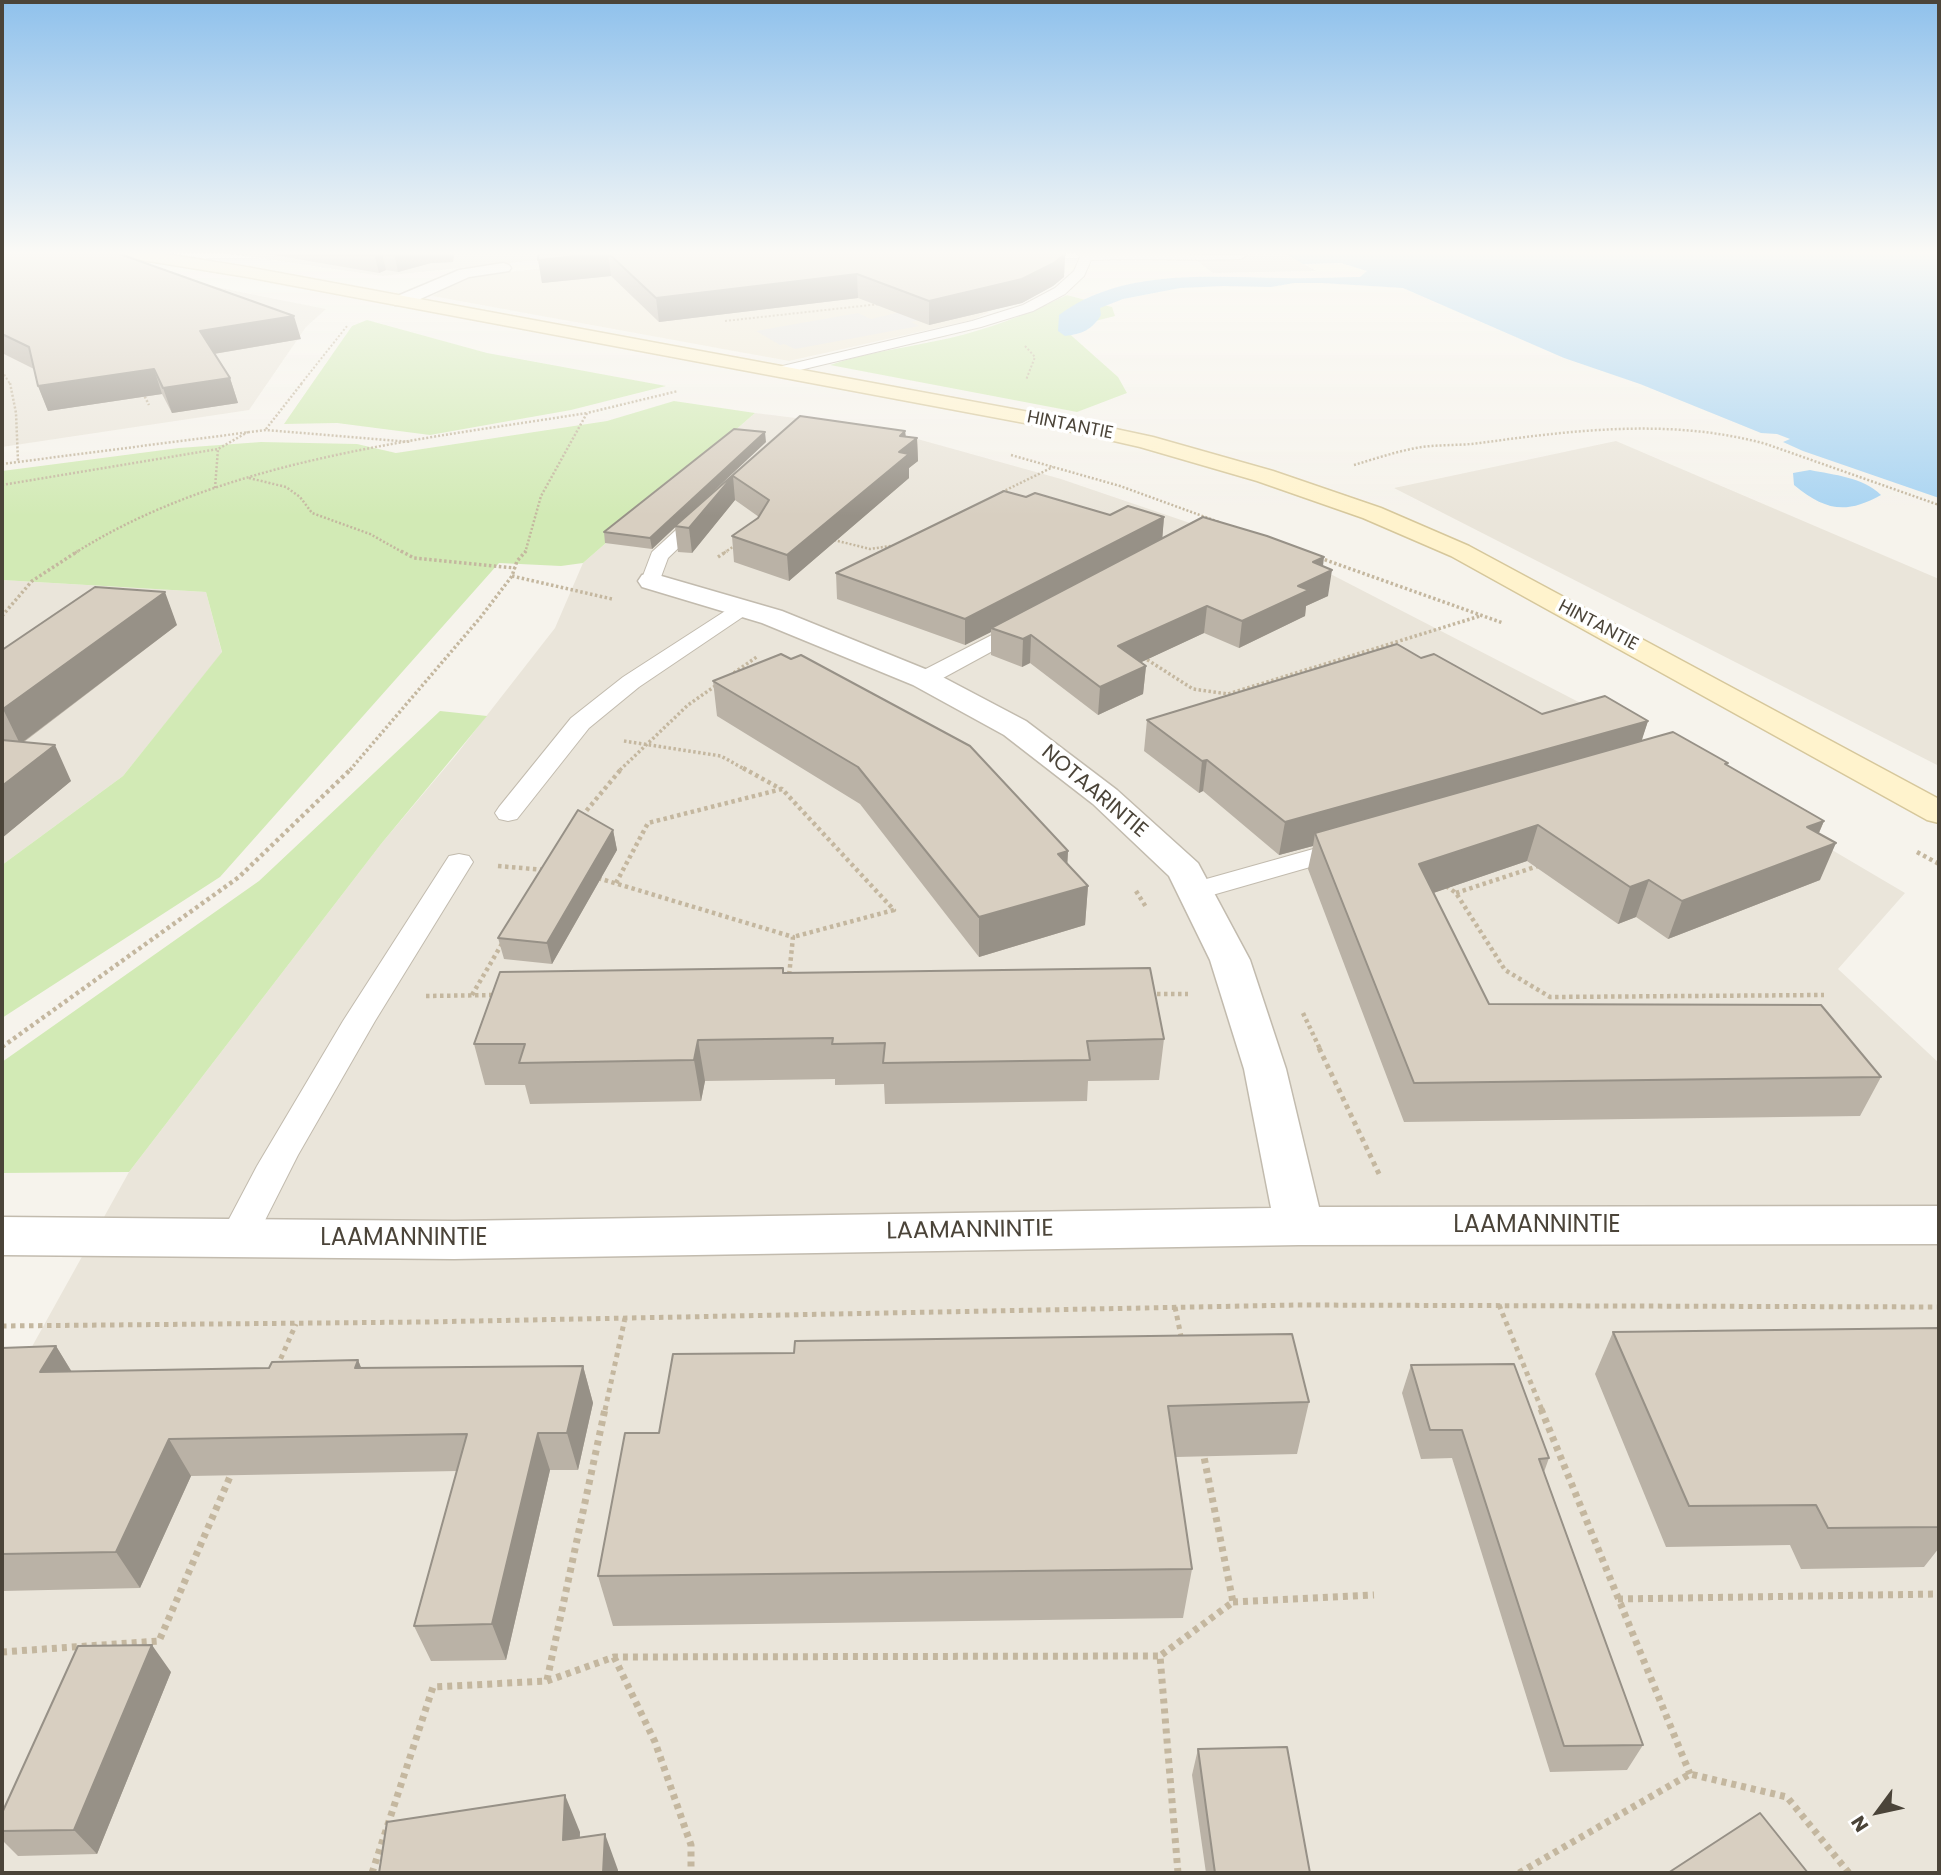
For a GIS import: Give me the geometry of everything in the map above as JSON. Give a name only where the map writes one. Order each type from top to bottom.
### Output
[{"type":"street","name":"HINTANTIE","points":[[614,340],[1145,442],[1265,476],[1371,513],[1460,551],[1939,813]]},
{"type":"street","name":"NOTAARINTIE","points":[[651,581],[729,616],[772,617],[924,679],[1015,728],[1105,797],[1185,871],[1230,960],[1265,1069],[1299,1226]]},
{"type":"street","name":"LAAMANNINTIE","points":[[2,1236],[454,1240],[1299,1226],[1939,1224]]},
{"type":"lane","points":[[768,369],[900,340]]},
{"type":"lane","points":[[651,581],[659,556],[719,501]]},
{"type":"lane","points":[[924,679],[1044,614]]},
{"type":"lane","points":[[508,813],[572,733],[631,682],[729,616]]},
{"type":"lane","points":[[1195,891],[1369,841]]},
{"type":"lane","points":[[238,1238],[258,1193],[373,996],[413,928],[459,862]]},
{"type":"path","points":[[266,430],[335,340]]},
{"type":"path","points":[[1024,340],[1026,348],[1035,357],[1024,385]]},
{"type":"path","points":[[2,616],[35,578],[119,526],[215,488],[247,478],[415,442],[587,413],[768,369]]},
{"type":"path","points":[[2,371],[6,374],[15,396],[18,461]]},
{"type":"path","points":[[138,383],[149,405]]},
{"type":"path","points":[[2,388],[11,387]]},
{"type":"path","points":[[2,1047],[239,877],[350,770],[480,618],[512,576],[517,561],[527,550],[541,496],[587,413]]},
{"type":"path","points":[[1348,467],[1417,448],[1473,444],[1544,432],[1674,428],[1737,436],[1766,444],[1939,505]]},
{"type":"path","points":[[2,464],[266,430],[415,442]]},
{"type":"path","points":[[2,485],[218,449],[249,431]]},
{"type":"path","points":[[215,488],[218,449]]},
{"type":"path","points":[[1010,455],[1120,486],[1222,523]]},
{"type":"path","points":[[993,497],[1053,467]]},
{"type":"path","points":[[247,478],[279,484],[302,496],[312,513],[370,534],[414,558],[514,568]]},
{"type":"path","points":[[832,539],[870,549],[896,545]]},
{"type":"path","points":[[717,558],[737,544]]},
{"type":"path","points":[[1310,555],[1504,624]]},
{"type":"path","points":[[512,576],[620,601]]},
{"type":"path","points":[[576,824],[592,801],[646,744],[730,670],[778,645],[731,626],[729,616]]},
{"type":"path","points":[[1140,656],[1193,689],[1228,694],[1481,616]]},
{"type":"path","points":[[572,733],[721,756],[782,789],[894,910],[793,937],[587,875]]},
{"type":"path","points":[[616,883],[648,823],[782,789]]},
{"type":"path","points":[[1916,851],[1939,864]]},
{"type":"path","points":[[538,882],[553,859]]},
{"type":"path","points":[[459,862],[555,872]]},
{"type":"path","points":[[1456,893],[1547,863]]},
{"type":"path","points":[[1435,877],[1456,893],[1505,970],[1550,997],[1824,995]]},
{"type":"path","points":[[1136,889],[1150,913]]},
{"type":"path","points":[[788,983],[793,937]]},
{"type":"path","points":[[472,995],[505,939]]},
{"type":"path","points":[[1185,983],[1192,1005]]},
{"type":"path","points":[[1146,994],[1188,993]]},
{"type":"path","points":[[373,996],[499,995]]},
{"type":"path","points":[[1499,1305],[1690,1773]]},
{"type":"path","points":[[2,1326],[296,1324],[1175,1307],[1939,1307]]},
{"type":"path","points":[[1175,1307],[1183,1348]]},
{"type":"path","points":[[547,1681],[625,1318]]},
{"type":"path","points":[[274,1374],[296,1324]]},
{"type":"path","points":[[1201,1441],[1233,1602]]},
{"type":"path","points":[[2,1652],[159,1641],[236,1463]]},
{"type":"path","points":[[1618,1599],[1939,1594]]},
{"type":"path","points":[[372,1873],[433,1687],[547,1681],[614,1657],[1160,1657],[1233,1602],[1374,1595]]},
{"type":"path","points":[[614,1657],[655,1742],[691,1845],[691,1873]]},
{"type":"path","points":[[1160,1657],[1178,1873]]},
{"type":"path","points":[[1519,1873],[1690,1773],[1787,1797],[1849,1873]]},
{"type":"shaded area","points":[[2,340],[297,340],[249,410],[2,447]]},
{"type":"shaded area","points":[[676,340],[880,340],[789,361]]},
{"type":"shaded area","points":[[772,340],[841,340],[795,349]]},
{"type":"shaded area","points":[[755,413],[878,428],[1061,479],[1313,565],[1598,712],[1905,893],[1838,969],[1939,1063],[1939,1873],[2,1873],[2,1363],[24,1361],[129,1172],[381,844],[456,755],[555,628],[583,563]]},
{"type":"shaded area","points":[[1616,441],[1939,579],[1939,766],[1394,488]]},
{"type":"shaded area","points":[[2,580],[206,592],[222,653],[123,776],[2,865]]},
{"type":"green space","points":[[342,340],[442,340],[487,353],[666,386],[571,410],[430,435],[337,423],[284,424]]},
{"type":"green space","points":[[937,340],[1077,340],[1118,377],[1127,393],[1077,412],[830,365]]},
{"type":"green space","points":[[674,401],[755,413],[583,563],[561,566],[499,563],[220,877],[2,1018],[2,865],[123,776],[222,652],[206,592],[2,580],[2,471],[179,448],[261,442],[357,444],[396,453],[607,421]]},
{"type":"green space","points":[[440,711],[487,716],[381,844],[129,1172],[2,1173],[2,1062],[259,881]]},
{"type":"water","points":[[1524,340],[1939,340],[1939,498],[1803,451],[1783,442],[1790,439],[1777,434],[1761,433],[1640,384],[1564,358]]},
{"type":"water","points":[[1810,470],[1857,480],[1881,495],[1846,507],[1826,504],[1794,485],[1793,473]]},
{"type":"building","points":[[16,340],[206,340],[230,378],[163,388],[154,369],[38,386],[29,347]]},
{"type":"building","points":[[800,416],[905,431],[900,436],[917,438],[899,452],[909,454],[787,555],[732,536],[758,518],[769,500],[733,476],[689,528],[675,526]]},
{"type":"building","points":[[734,429],[765,432],[650,538],[604,532]]},
{"type":"building","points":[[1004,491],[1026,497],[1035,493],[1110,515],[1128,506],[1164,517],[965,619],[836,573]]},
{"type":"building","points":[[1203,517],[1324,557],[1313,562],[1332,570],[1298,586],[1309,590],[1242,621],[1207,606],[1118,646],[1146,666],[1100,687],[1031,635],[1023,639],[991,628]]},
{"type":"building","points":[[95,587],[165,592],[2,709],[2,650]]},
{"type":"building","points":[[1397,644],[1421,658],[1434,654],[1542,714],[1605,696],[1648,721],[1285,822],[1207,760],[1202,761],[1147,720]]},
{"type":"building","points":[[781,654],[791,659],[801,655],[970,746],[1068,851],[1058,854],[1088,886],[979,917],[858,767],[713,681]]},
{"type":"building","points":[[1673,732],[1824,821],[1807,827],[1836,843],[1682,901],[1649,880],[1630,887],[1538,825],[1419,864],[1489,1004],[1821,1005],[1881,1077],[1414,1083],[1315,833]]},
{"type":"building","points":[[2,740],[55,745],[2,786]]},
{"type":"building","points":[[578,810],[613,830],[547,943],[498,938]]},
{"type":"building","points":[[783,968],[783,973],[1150,968],[1164,1039],[1087,1041],[1090,1060],[883,1063],[885,1043],[832,1044],[833,1038],[698,1040],[694,1060],[519,1063],[525,1044],[474,1044],[500,972]]},
{"type":"building","points":[[1939,1328],[1939,1527],[1828,1528],[1816,1505],[1689,1506],[1613,1332]]},
{"type":"building","points":[[1292,1334],[1309,1402],[1168,1406],[1192,1569],[598,1576],[625,1433],[659,1433],[673,1354],[794,1353],[795,1341]]},
{"type":"building","points":[[56,1346],[40,1372],[269,1368],[272,1362],[358,1360],[355,1368],[583,1366],[567,1433],[538,1433],[492,1624],[414,1626],[467,1434],[169,1439],[116,1552],[2,1554],[2,1348]]},
{"type":"building","points":[[1514,1364],[1549,1458],[1539,1459],[1643,1745],[1564,1746],[1462,1430],[1430,1430],[1411,1365]]},
{"type":"building","points":[[152,1645],[74,1830],[2,1831],[2,1813],[78,1646]]},
{"type":"building","points":[[1287,1747],[1310,1873],[1215,1873],[1198,1749]]},
{"type":"building","points":[[565,1795],[563,1840],[605,1834],[603,1873],[379,1873],[387,1822]]},
{"type":"building","points":[[1760,1813],[1808,1873],[1668,1873]]}]
